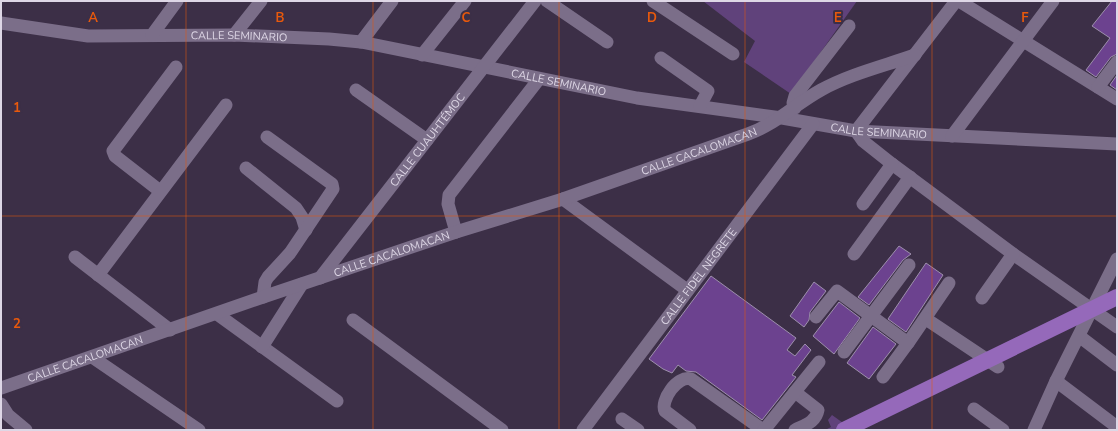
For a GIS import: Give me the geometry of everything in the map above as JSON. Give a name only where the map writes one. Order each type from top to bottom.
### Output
[{"type":"main road","points":[[844,430],[865,426],[1097,312],[1117,297]]},
{"type":"main road","points":[[994,363],[1082,330],[1097,312],[1117,308]]},
{"type":"street","points":[[152,34],[177,1]]},
{"type":"street","points":[[234,35],[261,1]]},
{"type":"street","points":[[361,42],[392,1]]},
{"type":"street","points":[[422,55],[465,1]]},
{"type":"street","name":"CALLE CUAUHTÉMOC","points":[[320,278],[535,1]]},
{"type":"street","points":[[547,1],[607,42]]},
{"type":"street","points":[[653,1],[733,54]]},
{"type":"street","points":[[956,1],[916,55],[856,131],[863,141],[892,164],[1012,254],[1117,327]]},
{"type":"street","points":[[959,1],[1117,98]]},
{"type":"street","points":[[952,136],[1053,1]]},
{"type":"street","name":"CALLE SEMINARIO","points":[[1,23],[88,36],[152,34],[234,35],[329,39],[361,42],[482,68],[637,98],[782,118],[856,131],[1117,144]]},
{"type":"street","points":[[795,108],[793,103],[795,96],[849,26]]},
{"type":"street","name":"CALLE CACALOMACAN","points":[[1,388],[456,232],[562,199],[748,134],[764,128],[782,118],[820,91],[835,83],[916,55]]},
{"type":"street","points":[[661,58],[708,91],[700,106]]},
{"type":"street","points":[[1098,87],[1117,62]]},
{"type":"street","points":[[160,191],[115,156],[113,151],[176,67]]},
{"type":"street","points":[[456,232],[448,204],[449,196],[539,79]]},
{"type":"street","points":[[356,90],[427,140]]},
{"type":"street","points":[[98,275],[226,105]]},
{"type":"street","name":"CALLE FIDEL NEGRETE","points":[[583,430],[813,124]]},
{"type":"street","points":[[264,297],[265,282],[268,277],[290,253],[332,193],[333,186],[267,137]]},
{"type":"street","points":[[863,204],[892,164]]},
{"type":"street","points":[[246,168],[296,208],[302,217],[306,230]]},
{"type":"street","points":[[854,254],[910,177]]},
{"type":"street","points":[[562,199],[687,290]]},
{"type":"street","points":[[982,298],[1012,254]]},
{"type":"street","points":[[75,257],[170,330]]},
{"type":"street","points":[[1097,312],[1117,259]]},
{"type":"street","points":[[844,352],[872,316],[908,265]]},
{"type":"street","points":[[883,377],[926,319],[949,283]]},
{"type":"street","points":[[262,347],[302,284]]},
{"type":"street","points":[[816,317],[837,290],[908,344]]},
{"type":"street","points":[[217,314],[337,401]]},
{"type":"street","points":[[926,319],[994,363]]},
{"type":"street","points":[[353,320],[502,430]]},
{"type":"street","points":[[1034,430],[1056,381],[1082,330],[1117,365]]},
{"type":"street","points":[[92,357],[198,430]]},
{"type":"street","points":[[690,430],[665,411],[663,405],[680,379],[691,379],[764,430],[819,362]]},
{"type":"street","points":[[1056,381],[1117,427]]},
{"type":"street","points":[[794,392],[818,410],[809,423],[795,430]]},
{"type":"street","points":[[1,404],[8,415],[26,430]]},
{"type":"street","points":[[974,409],[1003,430]]},
{"type":"street","points":[[622,419],[638,430]]},
{"type":"shaded area","points":[[703,1],[857,1],[791,94],[744,62],[755,41]]},
{"type":"shaded area","points":[[832,415],[846,425],[834,430],[825,430],[831,427],[828,420]]},
{"type":"building","points":[[1112,1],[1117,1],[1117,54],[1111,57],[1096,77],[1086,70],[1110,38],[1092,26]]},
{"type":"building","points":[[1117,75],[1117,90],[1110,85]]},
{"type":"building","points":[[899,246],[911,254],[903,260],[869,305],[858,297]]},
{"type":"building","points":[[926,263],[943,275],[906,332],[888,319]]},
{"type":"building","points":[[711,276],[796,338],[787,350],[795,356],[805,344],[811,350],[792,375],[796,377],[762,420],[696,372],[686,371],[678,365],[672,373],[663,369],[649,359]]},
{"type":"building","points":[[814,282],[826,291],[810,312],[809,320],[804,327],[790,316]]},
{"type":"building","points":[[839,302],[860,318],[834,354],[813,336]]},
{"type":"building","points":[[873,327],[896,344],[869,379],[847,363]]}]
